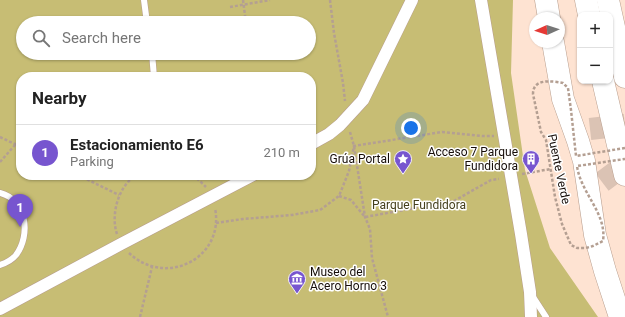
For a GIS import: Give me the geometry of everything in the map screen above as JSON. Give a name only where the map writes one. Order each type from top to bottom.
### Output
[{"type":"highway","points":[[546,0],[548,12]]},
{"type":"highway","points":[[586,0],[589,12]]},
{"type":"highway","points":[[608,0],[625,77]]},
{"type":"highway","points":[[553,48],[562,99],[584,161],[595,235],[620,317]]},
{"type":"highway","points":[[604,84],[625,175]]},
{"type":"highway","points":[[605,84],[625,141]]},
{"type":"highway","points":[[568,115],[580,125],[590,129]]},
{"type":"highway","points":[[589,200],[602,182]]},
{"type":"street","points":[[316,141],[329,134],[340,125],[363,100],[412,0]]},
{"type":"street","points":[[481,0],[530,292],[531,317]]},
{"type":"street","points":[[0,309],[243,180]]},
{"type":"lane","points":[[144,0],[147,16]]},
{"type":"lane","points":[[153,60],[154,72]]},
{"type":"lane","points":[[0,193],[16,202],[22,213],[25,227],[23,242],[15,256],[8,262],[0,265]]},
{"type":"lane","points":[[530,292],[546,317]]},
{"type":"path","points":[[243,0],[245,16]]},
{"type":"path","points":[[230,7],[270,0]]},
{"type":"path","points":[[330,0],[343,83],[346,117],[354,146],[366,217],[370,229],[372,258],[388,317]]},
{"type":"path","name":"Puente Verde","points":[[625,148],[576,156],[568,88],[563,82],[546,81],[536,85],[533,89],[541,132],[546,140],[562,224],[571,246],[577,248],[593,246],[603,241],[604,234],[597,211],[578,175],[577,166],[625,159]]},
{"type":"path","points":[[354,146],[442,132],[483,136],[504,136]]},
{"type":"path","points":[[0,137],[15,145],[0,162]]},
{"type":"path","points":[[216,223],[243,218],[292,215],[320,210],[340,196],[349,171],[354,146]]},
{"type":"path","points":[[366,217],[454,201],[491,180],[551,169]]},
{"type":"path","points":[[88,180],[120,195]]},
{"type":"path","points":[[340,196],[351,200],[366,217]]},
{"type":"path","points":[[140,317],[152,267]]},
{"type":"green space","name":"Parque Fundidora","points":[[0,0],[513,0],[511,73],[525,170],[550,248],[598,317],[0,317]]},
{"type":"tunnel","points":[[590,129],[625,125]]},
{"type":"tunnel","points":[[602,182],[625,167]]},
{"type":"place","name":"Grúa Portal","points":[[403,174]]},
{"type":"place","name":"Acceso 7 Parque Fundidora","points":[[531,174]]},
{"type":"place","name":"Estacionamiento E6","points":[[20,227]]},
{"type":"place","name":"Museo del Acero Horno 3","points":[[297,294]]}]
